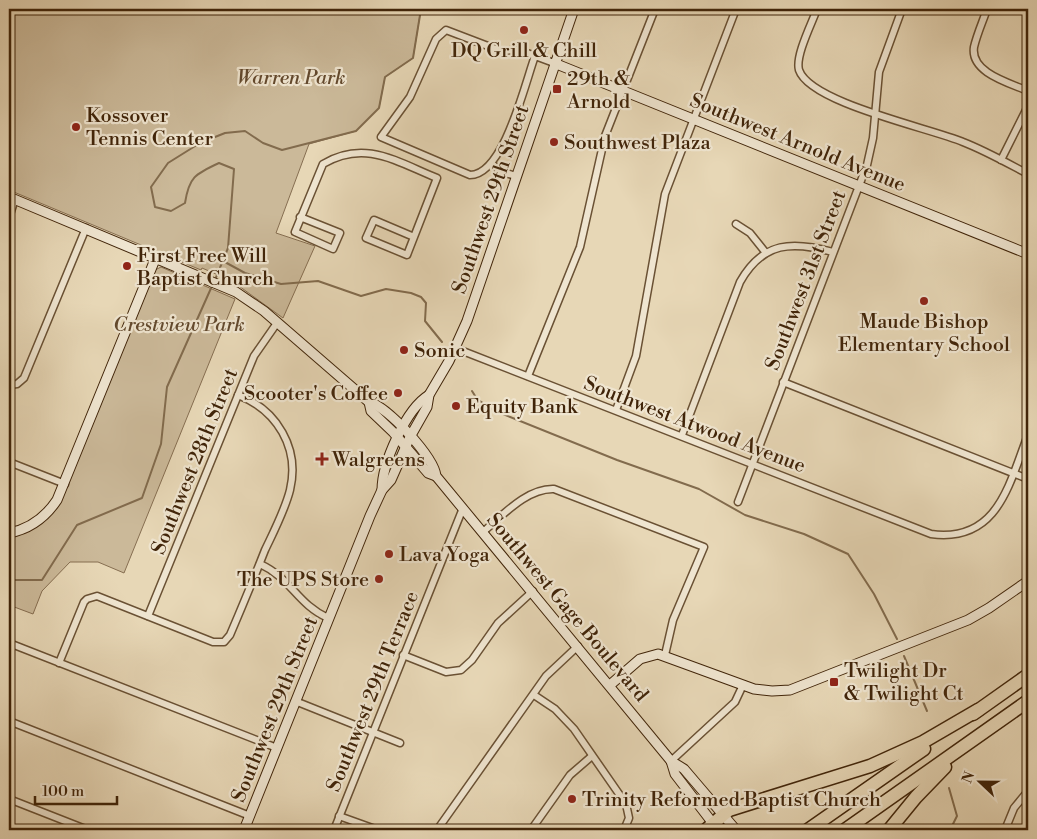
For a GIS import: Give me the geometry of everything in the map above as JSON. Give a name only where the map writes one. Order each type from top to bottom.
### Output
[{"type":"highway","points":[[808,830],[1028,675]]},
{"type":"highway","points":[[844,830],[1028,701]]},
{"type":"highway","points":[[712,828],[729,810],[870,766],[914,746],[978,710]]},
{"type":"highway","points":[[889,830],[937,775],[991,727]]},
{"type":"main road","name":"Southwest 29th Street","points":[[244,830],[328,618],[382,490],[391,480],[410,436],[427,408],[429,395],[456,348],[473,305],[574,9]]},
{"type":"main road","name":"Southwest Arnold Avenue","points":[[554,63],[1028,254]]},
{"type":"main road","name":"Southwest Gage Boulevard","points":[[12,198],[156,257],[250,300],[369,402],[378,404],[410,436],[435,467],[436,476]]},
{"type":"main road","points":[[9,533],[28,527],[45,515],[57,500],[156,257]]},
{"type":"main road","name":"Southwest 29th Street","points":[[382,490],[382,477],[402,428],[418,402],[429,395]]},
{"type":"main road","name":"Southwest Gage Boulevard","points":[[369,402],[371,411],[398,438],[428,473],[436,476],[533,591],[671,761],[684,769],[736,830]]},
{"type":"main road","points":[[610,685],[640,659],[651,654],[665,655],[743,685],[766,691],[790,690],[968,620],[1028,581]]},
{"type":"main road","name":"Southwest Gage Boulevard","points":[[671,761],[675,774],[712,828]]},
{"type":"street","points":[[528,376],[580,247],[600,153],[655,9]]},
{"type":"street","points":[[616,410],[636,356],[665,194],[736,9]]},
{"type":"street","points":[[817,9],[799,57],[798,65],[805,80],[844,103],[874,114],[934,131],[1028,174]]},
{"type":"street","name":"Southwest 31st Street","points":[[738,502],[860,185],[873,138],[874,114],[883,59],[902,9]]},
{"type":"street","points":[[987,9],[975,45],[976,61],[984,70],[1028,91]]},
{"type":"street","points":[[535,56],[504,144],[492,164],[477,174],[470,175],[381,138],[410,97],[436,39],[446,30],[500,51],[519,50],[554,63]]},
{"type":"street","points":[[1001,160],[1028,106]]},
{"type":"street","points":[[300,217],[340,233],[333,248],[295,232],[300,217],[323,164],[341,155],[370,152],[437,178],[407,255],[366,238],[374,220],[414,237]]},
{"type":"street","points":[[492,164],[502,172],[516,176]]},
{"type":"street","points":[[9,218],[12,198]]},
{"type":"street","points":[[736,224],[750,233],[766,253]]},
{"type":"street","points":[[9,385],[17,384],[24,378],[86,228]]},
{"type":"street","points":[[682,435],[740,282],[751,266],[766,253],[795,245],[806,245],[833,252]]},
{"type":"street","name":"Southwest 28th Street","points":[[148,616],[254,356],[277,323]]},
{"type":"street","name":"Southwest Atwood Avenue","points":[[456,348],[682,435],[922,532],[948,536],[977,527],[998,507],[1028,435]]},
{"type":"street","points":[[783,382],[1028,480]]},
{"type":"street","points":[[59,663],[84,602],[97,596],[213,642],[224,642],[230,635],[288,496],[292,478],[292,462],[287,443],[274,420],[254,402],[238,395]]},
{"type":"street","points":[[9,462],[65,484]]},
{"type":"street","points":[[483,532],[531,494],[554,489],[704,547],[674,620],[665,655]]},
{"type":"street","name":"Southwest 29th Terrace","points":[[334,830],[372,731],[463,508]]},
{"type":"street","points":[[260,564],[280,575],[305,604],[328,618]]},
{"type":"street","points":[[403,654],[446,672],[461,670],[472,660],[498,623],[533,591]]},
{"type":"street","points":[[9,643],[277,748]]},
{"type":"street","points":[[437,830],[550,671],[578,646]]},
{"type":"street","points":[[671,761],[735,702],[743,685]]},
{"type":"street","points":[[534,695],[565,718],[580,736],[626,804],[629,818],[624,830]]},
{"type":"street","points":[[295,701],[400,743]]},
{"type":"street","points":[[9,721],[250,816]]},
{"type":"street","points":[[531,830],[570,775],[592,756]]},
{"type":"street","points":[[1005,830],[1014,809],[1028,790]]},
{"type":"street","points":[[9,800],[88,830]]},
{"type":"street","points":[[339,816],[378,830]]},
{"type":"green space","name":"Warren Park","points":[[9,9],[421,9],[413,58],[385,77],[379,108],[356,131],[309,144],[276,233],[315,246],[283,318],[232,281],[202,268],[201,270],[9,190]]},
{"type":"green space","name":"Crestview Park","points":[[161,267],[235,299],[124,573],[98,562],[70,562],[42,591],[33,614],[9,605],[9,538],[39,525],[61,501],[155,270]]},
{"type":"waterway","points":[[215,280],[228,248],[234,169],[219,163],[204,170],[194,177],[191,182],[185,203],[171,211],[155,207],[151,187],[168,163],[200,143],[225,133],[245,131],[263,143],[282,150],[356,131],[379,108],[385,77],[413,58],[421,9]]},
{"type":"waterway","points":[[223,261],[245,273],[281,284],[318,281],[361,296],[386,289],[411,293],[421,297],[426,303],[425,321],[442,342]]},
{"type":"waterway","points":[[9,580],[42,580],[77,525],[142,498],[161,444],[167,387],[212,286]]},
{"type":"waterway","points":[[472,391],[477,399],[493,410],[617,460],[699,489],[745,515],[804,534],[848,554],[874,594],[897,639]]},
{"type":"waterway","points":[[904,656],[927,711]]},
{"type":"waterway","points":[[949,788],[957,816],[950,830]]},
{"type":"place","name":"DQ Grill & Chill","points":[[524,30]]},
{"type":"place","name":"29th & Arnold","points":[[557,89]]},
{"type":"place","name":"Kossover Tennis Center","points":[[76,127]]},
{"type":"place","name":"Southwest Plaza","points":[[554,142]]},
{"type":"place","name":"First Free Will Baptist Church","points":[[127,266]]},
{"type":"place","name":"Maude Bishop Elementary School","points":[[924,301]]},
{"type":"place","name":"Sonic","points":[[404,350]]},
{"type":"place","name":"Scooter's Coffee","points":[[398,393]]},
{"type":"place","name":"Equity Bank","points":[[456,406]]},
{"type":"place","name":"Walgreens","points":[[322,459]]},
{"type":"place","name":"Lava Yoga","points":[[389,554]]},
{"type":"place","name":"The UPS Store","points":[[379,579]]},
{"type":"place","name":"Twilight Dr & Twilight Ct","points":[[834,682]]},
{"type":"place","name":"Trinity Reformed Baptist Church","points":[[572,799]]}]
